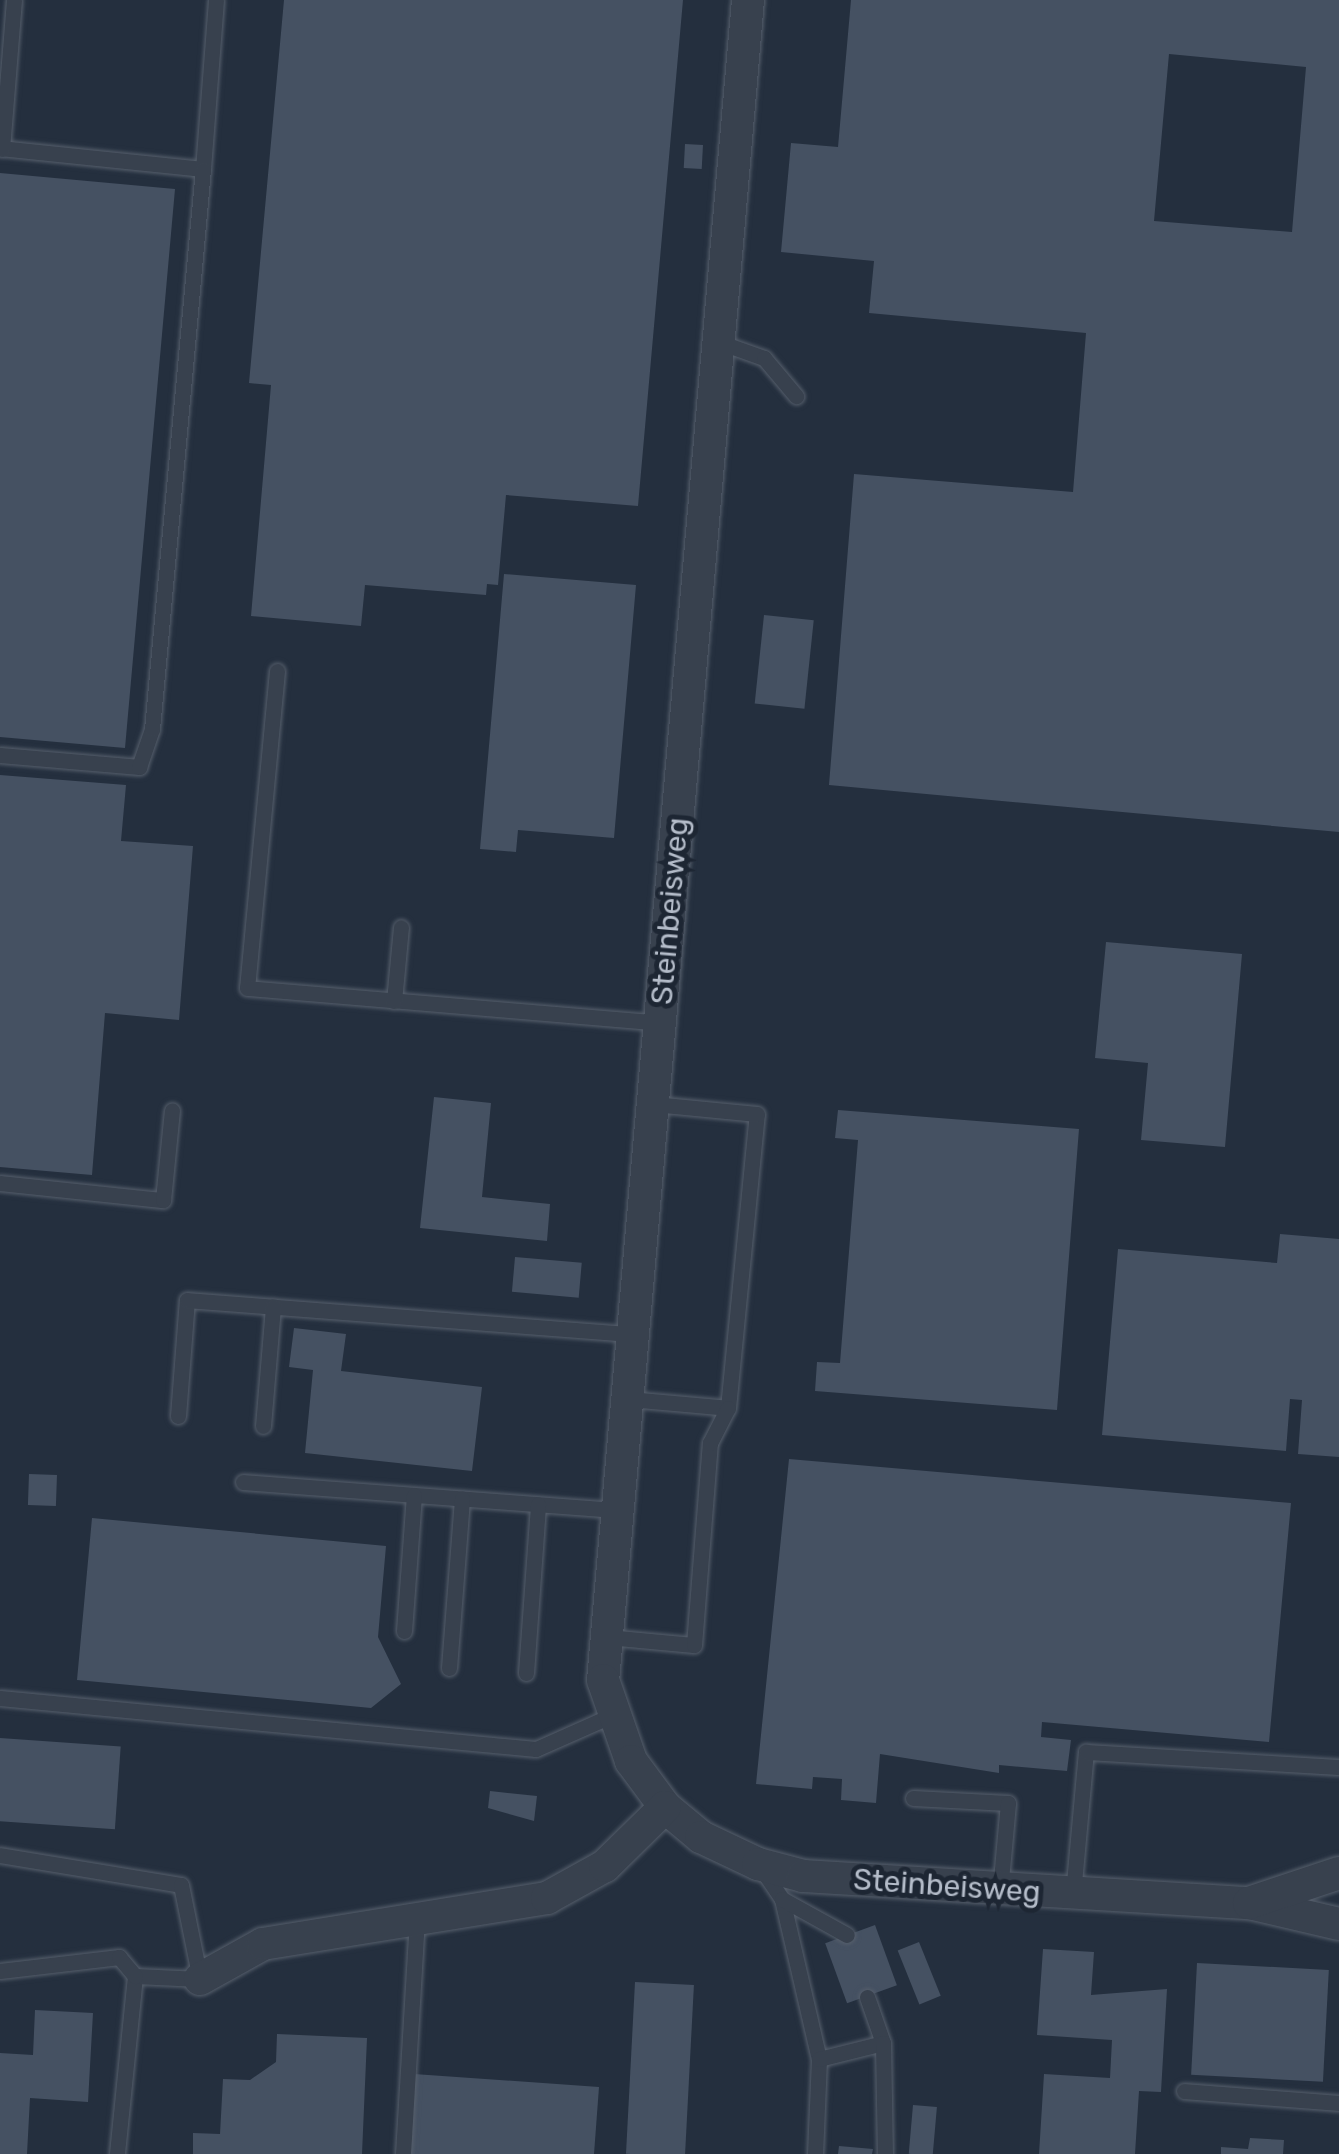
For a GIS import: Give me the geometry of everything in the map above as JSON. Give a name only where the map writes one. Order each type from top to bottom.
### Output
[{"type":"street","name":"Steinbeisweg","points":[[748,0],[603,1680],[632,1762],[665,1808],[758,1864],[804,1876],[1000,1891],[1249,1903],[1339,1924]]},
{"type":"street","points":[[200,1980],[263,1944],[547,1898],[605,1866],[665,1808]]},
{"type":"street","name":"Steinbeisweg","points":[[1249,1903],[1339,1873]]},
{"type":"lane","points":[[14,0],[1,149],[203,169]]},
{"type":"lane","points":[[0,755],[139,767],[152,730],[216,0]]},
{"type":"lane","points":[[719,342],[764,358],[796,396]]},
{"type":"lane","points":[[277,671],[247,988],[662,1023]]},
{"type":"lane","points":[[394,1000],[401,927]]},
{"type":"lane","points":[[608,1637],[694,1645],[710,1442],[728,1408],[757,1114],[653,1104]]},
{"type":"lane","points":[[0,1183],[163,1200],[172,1110]]},
{"type":"lane","points":[[178,1416],[187,1300],[633,1334]]},
{"type":"lane","points":[[263,1426],[273,1306]]},
{"type":"lane","points":[[628,1398],[728,1408]]},
{"type":"lane","points":[[243,1482],[618,1510]]},
{"type":"lane","points":[[404,1631],[414,1495]]},
{"type":"lane","points":[[449,1668],[462,1498]]},
{"type":"lane","points":[[526,1673],[538,1504]]},
{"type":"lane","points":[[0,1698],[536,1749],[615,1714]]},
{"type":"lane","points":[[1074,1894],[1086,1752],[1339,1767]]},
{"type":"lane","points":[[913,1798],[1008,1803],[1000,1891]]},
{"type":"lane","points":[[0,1855],[181,1885],[200,1980],[135,1976],[119,1958],[0,1971]]},
{"type":"lane","points":[[758,1864],[782,1899],[819,2059],[815,2154]]},
{"type":"lane","points":[[782,1899],[847,1935]]},
{"type":"lane","points":[[403,2154],[417,1921]]},
{"type":"lane","points":[[117,2154],[135,1976]]},
{"type":"lane","points":[[867,1996],[884,2043],[885,2154]]},
{"type":"lane","points":[[819,2059],[884,2043]]},
{"type":"lane","points":[[1184,2091],[1339,2102]]},
{"type":"building","points":[[284,0],[683,0],[638,506],[506,495],[498,585],[487,584],[486,595],[365,585],[361,626],[251,616],[271,385],[249,383]]},
{"type":"building","points":[[851,0],[1339,0],[1339,832],[829,785],[854,474],[1073,492],[1086,333],[869,313],[874,261],[781,252],[791,143],[838,147]],"holes":[[[1169,54],[1306,67],[1292,232],[1154,221]]]},
{"type":"building","points":[[685,144],[703,145],[702,169],[684,168]]},
{"type":"building","points":[[0,173],[175,189],[125,748],[0,737]]},
{"type":"building","points":[[504,574],[636,585],[614,838],[518,830],[516,852],[480,849]]},
{"type":"building","points":[[764,615],[814,620],[804,709],[755,704]]},
{"type":"building","points":[[0,775],[126,785],[121,841],[193,846],[179,1020],[105,1013],[92,1175],[0,1167]]},
{"type":"building","points":[[1106,942],[1242,954],[1225,1147],[1141,1140],[1148,1063],[1095,1058]]},
{"type":"building","points":[[434,1097],[491,1103],[482,1197],[550,1204],[547,1241],[420,1228]]},
{"type":"building","points":[[838,1110],[1079,1129],[1057,1410],[815,1391],[817,1362],[840,1363],[858,1140],[835,1138]]},
{"type":"building","points":[[1280,1234],[1339,1239],[1339,1457],[1298,1454],[1302,1400],[1290,1399],[1286,1451],[1102,1435],[1118,1249],[1277,1263]]},
{"type":"building","points":[[515,1257],[582,1263],[579,1298],[512,1292]]},
{"type":"building","points":[[294,1328],[346,1334],[341,1371],[482,1387],[472,1471],[305,1453],[313,1370],[289,1367]]},
{"type":"building","points":[[789,1459],[1291,1503],[1269,1742],[1042,1722],[1041,1737],[1071,1740],[1067,1771],[999,1765],[999,1773],[880,1754],[876,1803],[841,1800],[842,1779],[813,1777],[812,1789],[756,1784]]},
{"type":"building","points":[[29,1474],[57,1475],[56,1506],[28,1505]]},
{"type":"building","points":[[92,1518],[386,1546],[378,1637],[401,1684],[371,1708],[77,1680]]},
{"type":"building","points":[[0,1738],[121,1746],[115,1829],[0,1821]]},
{"type":"building","points":[[490,1791],[537,1796],[534,1821],[488,1808]]},
{"type":"building","points":[[875,1925],[897,1985],[847,2003],[825,1943]]},
{"type":"building","points":[[919,1942],[941,1996],[919,2004],[898,1951]]},
{"type":"building","points":[[1043,1949],[1094,1952],[1091,1995],[1167,1989],[1161,2092],[1139,2091],[1135,2154],[1039,2154],[1044,2074],[1110,2078],[1112,2040],[1037,2035]]},
{"type":"building","points":[[1197,1963],[1329,1970],[1323,2082],[1191,2075]]},
{"type":"building","points":[[635,1982],[694,1985],[685,2154],[626,2154]]},
{"type":"building","points":[[35,2010],[93,2013],[88,2102],[30,2098],[27,2154],[0,2154],[0,2053],[33,2055]]},
{"type":"building","points":[[277,2034],[367,2038],[362,2154],[193,2154],[193,2133],[220,2134],[223,2079],[250,2080],[276,2062]]},
{"type":"building","points":[[414,2074],[599,2087],[594,2154],[409,2154]]},
{"type":"building","points":[[913,2105],[937,2107],[933,2154],[909,2154]]},
{"type":"building","points":[[1250,2138],[1284,2140],[1283,2154],[1221,2154],[1221,2147],[1248,2149]]},
{"type":"building","points":[[839,2146],[873,2149],[872,2154],[838,2154]]}]
